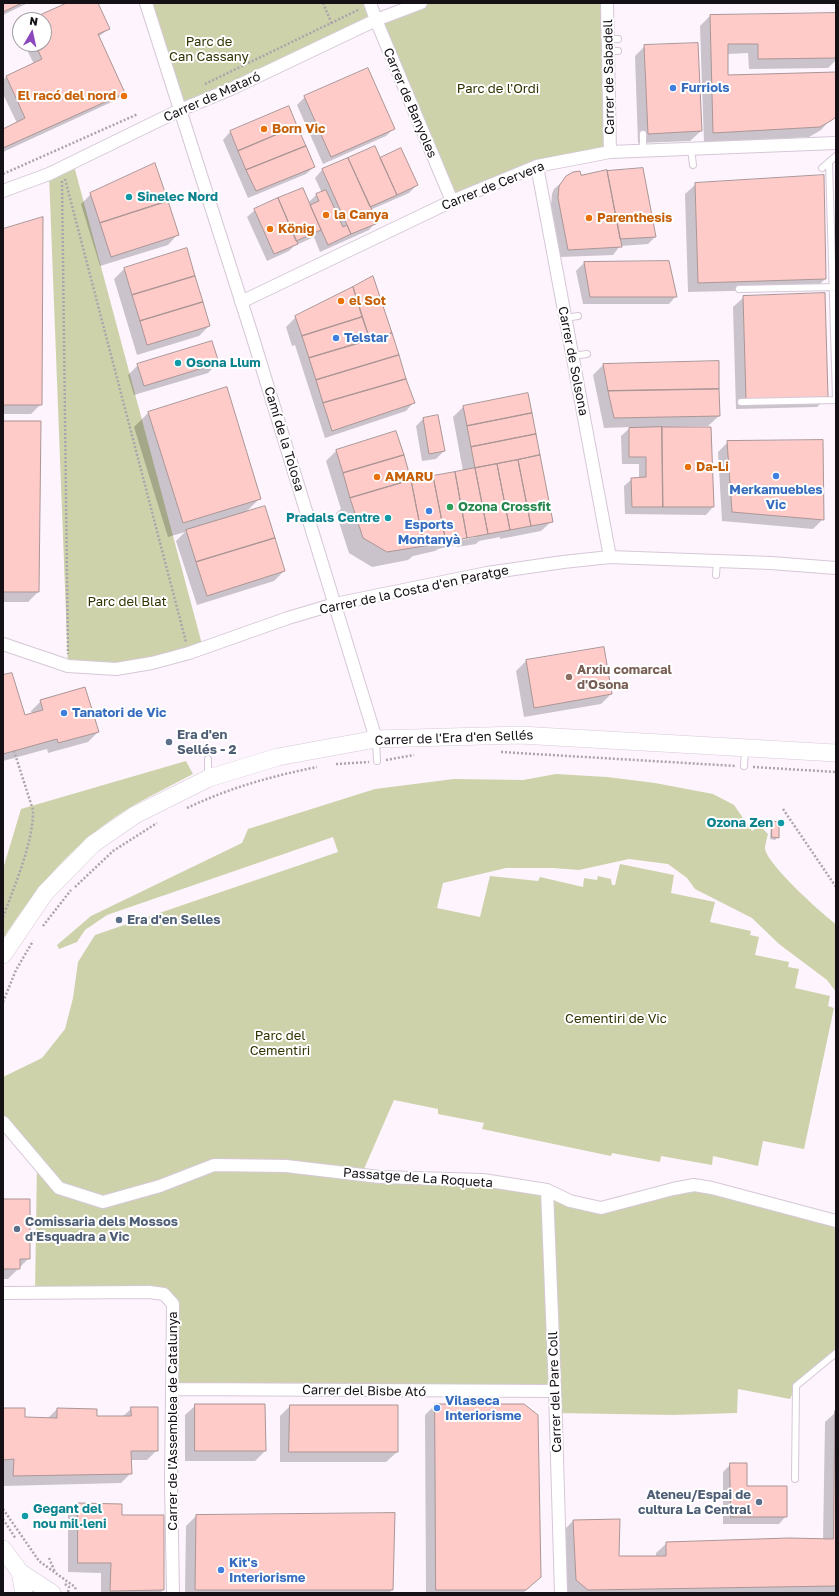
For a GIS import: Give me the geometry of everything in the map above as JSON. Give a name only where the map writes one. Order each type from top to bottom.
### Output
[{"type":"street","name":"Camí de la Tolosa","points":[[146,3],[241,302],[376,739]]},
{"type":"street","name":"Carrer de Banyoles","points":[[370,3],[452,201]]},
{"type":"street","name":"Carrer de Mataró","points":[[3,191],[62,167],[180,110],[232,89],[376,20],[421,3]]},
{"type":"street","name":"Carrer de Sabadell","points":[[607,3],[613,45],[610,152]]},
{"type":"street","name":"Carrer de Cervera","points":[[241,302],[452,201],[537,166],[610,152],[836,144]]},
{"type":"street","name":"Carrer de Solsona","points":[[537,166],[610,557]]},
{"type":"street","name":"Carrer de la Costa d'en Paratge","points":[[5,646],[68,666],[116,669],[152,663],[189,653],[288,618],[335,604],[487,573],[610,557],[836,568]]},
{"type":"street","name":"Carrer de l'Era d'en Sellés","points":[[3,956],[45,893],[93,844],[135,815],[208,778],[278,757],[376,739],[520,735],[836,753]]},
{"type":"street","name":"Passatge de La Roqueta","points":[[3,1122],[59,1188],[103,1202],[160,1186],[214,1164],[286,1166],[380,1177],[483,1180],[547,1190],[570,1201],[601,1208],[694,1185],[712,1188],[836,1221]]},
{"type":"street","name":"Carrer del Pare Coll","points":[[547,1190],[556,1391],[560,1593]]},
{"type":"street","name":"Carrer de l'Assemblea de Catalunya","points":[[3,1293],[149,1292],[164,1294],[173,1304],[173,1593]]},
{"type":"street","name":"Carrer del Bisbe Ató","points":[[172,1389],[556,1391]]},
{"type":"street","points":[[3,1549],[25,1585],[52,1593]]},
{"type":"lane","points":[[643,134],[643,151]]},
{"type":"lane","points":[[691,149],[693,165]]},
{"type":"lane","points":[[822,168],[836,156]]},
{"type":"lane","points":[[741,402],[836,400],[834,287],[829,162]]},
{"type":"lane","points":[[739,289],[834,287]]},
{"type":"lane","points":[[565,318],[578,316]]},
{"type":"lane","points":[[572,356],[587,354]]},
{"type":"lane","points":[[716,561],[716,575]]},
{"type":"lane","points":[[376,739],[377,761]]},
{"type":"lane","points":[[744,766],[746,748]]},
{"type":"lane","points":[[208,759],[208,778]]},
{"type":"lane","points":[[795,1479],[796,1386],[836,1353]]},
{"type":"path","points":[[323,3],[338,39]]},
{"type":"path","points":[[62,167],[189,653]]},
{"type":"path","points":[[62,167],[68,666]]},
{"type":"path","points":[[3,917],[25,850],[33,820],[33,810],[14,751]]},
{"type":"path","points":[[493,752],[836,772]]},
{"type":"path","points":[[334,764],[377,761],[415,754]]},
{"type":"path","points":[[186,808],[212,796],[273,776],[319,767]]},
{"type":"path","points":[[783,809],[836,887]]},
{"type":"path","points":[[42,927],[72,890],[113,851],[160,821]]},
{"type":"path","points":[[3,1002],[16,970],[34,939]]},
{"type":"path","points":[[3,1509],[39,1561],[75,1586],[76,1591]]},
{"type":"path","points":[[3,1519],[19,1544]]},
{"type":"path","points":[[48,1558],[56,1573]]},
{"type":"path","points":[[49,1574],[69,1587]]},
{"type":"green space","name":"Parc de Can Cassany","points":[[146,3],[370,3],[376,20],[180,110]]},
{"type":"green space","name":"Parc de l'Ordi","points":[[421,3],[607,3],[610,152],[537,166],[452,201],[376,20]]},
{"type":"green space","name":"Parc del Blat","points":[[73,162],[203,648],[122,666],[68,666],[49,174]]},
{"type":"green space","points":[[186,761],[193,774],[141,801],[121,813],[95,832],[51,874],[14,922],[3,939],[3,869],[21,809]]},
{"type":"green space","points":[[556,774],[607,777],[655,783],[713,794],[734,805],[752,831],[760,826],[768,834],[765,849],[775,866],[808,900],[836,924],[836,992],[827,980],[779,944],[752,918],[695,889],[687,878],[668,864],[629,859],[579,870],[553,868],[506,868],[443,883],[437,908],[480,917],[490,876],[538,881],[540,877],[583,887],[584,878],[597,880],[598,876],[611,879],[612,885],[615,885],[620,864],[674,875],[671,893],[715,902],[710,922],[751,931],[750,935],[759,937],[755,955],[789,962],[788,967],[799,969],[795,988],[830,996],[828,1006],[834,1008],[804,1149],[763,1141],[758,1166],[713,1156],[712,1165],[661,1156],[660,1162],[612,1153],[611,1156],[482,1129],[484,1123],[438,1114],[438,1109],[394,1100],[361,1176],[483,1180],[601,1208],[694,1185],[836,1221],[836,1353],[796,1386],[790,1399],[738,1389],[737,1413],[673,1415],[556,1413],[556,1392],[172,1389],[173,1304],[164,1294],[35,1292],[37,1162],[3,1122],[3,1077],[42,1058],[65,1029],[73,998],[78,962],[95,935],[338,852],[333,837],[107,915],[85,930],[77,942],[59,949],[57,945],[91,916],[242,843],[248,829],[375,789],[454,779],[523,780]]},
{"type":"building","points":[[3,3],[22,3],[3,12]]},
{"type":"building","points":[[67,3],[98,3],[110,29],[98,34],[125,93],[3,148],[3,129],[25,118],[6,76],[42,59],[39,52],[52,52],[52,12],[47,12]]},
{"type":"building","points":[[836,13],[836,58],[758,59],[758,44],[728,44],[728,75],[836,72],[836,117],[820,127],[713,133],[710,15]]},
{"type":"building","name":"Furriols","points":[[698,43],[702,131],[648,134],[644,45]]},
{"type":"building","points":[[368,68],[395,129],[331,157],[304,96]]},
{"type":"building","name":"Born Vic","points":[[289,106],[297,126],[238,151],[230,131]]},
{"type":"building","points":[[297,126],[306,146],[246,170],[238,151]]},
{"type":"building","points":[[306,146],[315,167],[256,191],[246,170]]},
{"type":"building","points":[[375,146],[397,195],[370,207],[348,158]]},
{"type":"building","points":[[401,148],[418,185],[397,195],[380,158]]},
{"type":"building","points":[[348,158],[378,223],[351,234],[322,169]]},
{"type":"building","name":"Sinelec Nord","points":[[155,163],[168,201],[100,223],[90,193]]},
{"type":"building","points":[[643,168],[656,237],[620,239],[607,171]]},
{"type":"building","name":"Parenthesis","points":[[607,170],[622,247],[568,250],[558,198],[559,186],[566,176],[573,172],[580,171],[581,175]]},
{"type":"building","points":[[824,175],[826,279],[698,283],[695,183]]},
{"type":"building","points":[[303,188],[321,230],[296,241],[278,198]]},
{"type":"building","name":"la Canya","points":[[326,190],[343,227],[347,225],[351,234],[328,245],[310,205],[319,201],[316,194]]},
{"type":"building","points":[[278,198],[298,244],[274,254],[254,209]]},
{"type":"building","points":[[168,201],[179,235],[111,257],[100,223]]},
{"type":"building","points":[[43,217],[42,405],[3,405],[3,229]]},
{"type":"building","points":[[187,248],[195,276],[132,295],[124,268]]},
{"type":"building","points":[[669,261],[677,297],[590,297],[584,262]]},
{"type":"building","points":[[195,276],[203,302],[140,321],[132,295]]},
{"type":"building","points":[[373,276],[392,333],[370,340],[353,287]]},
{"type":"building","name":"el Sot","points":[[353,287],[362,317],[302,336],[295,316]]},
{"type":"building","points":[[825,293],[828,397],[746,400],[743,296]]},
{"type":"building","points":[[203,302],[210,326],[147,345],[140,321]]},
{"type":"building","name":"Telstar","points":[[362,317],[370,340],[309,358],[302,336]]},
{"type":"building","points":[[392,333],[399,355],[316,380],[309,358]]},
{"type":"building","name":"Osona Llum","points":[[212,341],[219,363],[144,386],[137,364]]},
{"type":"building","points":[[399,355],[406,379],[323,403],[316,380]]},
{"type":"building","points":[[719,361],[719,389],[608,391],[603,364]]},
{"type":"building","points":[[406,379],[415,403],[332,431],[323,403]]},
{"type":"building","points":[[227,387],[261,499],[183,523],[148,412]]},
{"type":"building","points":[[719,389],[720,416],[614,418],[608,391]]},
{"type":"building","points":[[528,393],[532,413],[467,426],[463,406]]},
{"type":"building","points":[[532,413],[536,434],[471,447],[467,426]]},
{"type":"building","points":[[438,415],[445,451],[429,454],[423,418]]},
{"type":"building","points":[[3,421],[41,421],[39,592],[3,592]]},
{"type":"building","points":[[662,427],[663,507],[632,507],[631,478],[646,477],[646,457],[629,457],[629,428]]},
{"type":"building","name":"Da-Li","points":[[662,427],[711,427],[714,507],[663,507]]},
{"type":"building","points":[[396,431],[404,455],[343,473],[336,450]]},
{"type":"building","points":[[536,434],[540,455],[475,468],[471,447]]},
{"type":"building","name":"Merkamuebles Vic","points":[[823,440],[824,520],[732,512],[727,441]]},
{"type":"building","name":"AMARU","points":[[404,455],[411,480],[350,498],[343,473]]},
{"type":"building","points":[[540,455],[553,522],[531,526],[518,460]]},
{"type":"building","points":[[518,460],[531,526],[510,530],[497,464]]},
{"type":"building","points":[[497,464],[510,530],[488,534],[475,468]]},
{"type":"building","points":[[475,468],[488,534],[467,538],[455,472]]},
{"type":"building","name":"Ozona Crossfit","points":[[455,472],[467,538],[446,542],[433,476]]},
{"type":"building","name":"Esports Montanyà","points":[[433,476],[446,542],[424,546],[411,480]]},
{"type":"building","name":"Pradals Centre","points":[[411,480],[424,546],[387,552],[363,538],[350,498]]},
{"type":"building","points":[[265,506],[275,538],[196,562],[186,530]]},
{"type":"building","points":[[275,538],[285,571],[207,596],[196,562]]},
{"type":"building","name":"Arxiu comarcal d'Osona","points":[[604,647],[612,694],[534,708],[526,660]]},
{"type":"building","name":"Tanatori de Vic","points":[[12,673],[25,715],[43,710],[40,700],[85,687],[99,732],[58,743],[57,739],[3,754],[3,675]]},
{"type":"building","points":[[772,821],[779,822],[779,838],[772,837]]},
{"type":"building","name":"Comissaria dels Mossos d'Esquadra a Vic","points":[[3,1199],[30,1199],[30,1259],[20,1259],[20,1269],[3,1269]]},
{"type":"building","points":[[195,1404],[265,1404],[266,1451],[195,1451]]},
{"type":"building","points":[[435,1404],[524,1404],[538,1415],[541,1577],[526,1590],[436,1590]]},
{"type":"building","points":[[290,1405],[398,1405],[398,1452],[289,1452]]},
{"type":"building","points":[[131,1407],[158,1407],[158,1451],[131,1451],[132,1474],[13,1476],[14,1459],[3,1460],[3,1408],[25,1408],[25,1417],[57,1418],[57,1408],[97,1409],[97,1416],[131,1416]]},
{"type":"building","points":[[835,1411],[836,1586],[588,1590],[576,1580],[573,1520],[620,1519],[619,1556],[666,1556],[666,1542],[789,1538],[833,1539]]},
{"type":"building","name":"Ateneu/Espai de cultura La Central","points":[[730,1463],[747,1463],[747,1486],[787,1486],[787,1517],[731,1517]]},
{"type":"building","points":[[78,1503],[122,1504],[122,1515],[164,1515],[164,1590],[110,1591],[111,1563],[78,1563]]},
{"type":"building","points":[[395,1513],[393,1590],[195,1590],[196,1515]]},
{"type":"place","name":"Furriols","points":[[673,88]]},
{"type":"place","name":"El racó del nord","points":[[124,96]]},
{"type":"place","name":"Born Vic","points":[[264,129]]},
{"type":"place","name":"Sinelec Nord","points":[[129,197]]},
{"type":"place","name":"la Canya","points":[[326,215]]},
{"type":"place","name":"Parenthesis","points":[[589,218]]},
{"type":"place","name":"König","points":[[270,229]]},
{"type":"place","name":"el Sot","points":[[341,301]]},
{"type":"place","name":"Telstar","points":[[336,338]]},
{"type":"place","name":"Osona Llum","points":[[178,363]]},
{"type":"place","name":"Da-Li","points":[[688,467]]},
{"type":"place","name":"Merkamuebles Vic","points":[[776,476]]},
{"type":"place","name":"AMARU","points":[[377,477]]},
{"type":"place","name":"Ozona Crossfit","points":[[450,507]]},
{"type":"place","name":"Esports Montanyà","points":[[429,511]]},
{"type":"place","name":"Pradals Centre","points":[[388,518]]},
{"type":"place","name":"Arxiu comarcal d'Osona","points":[[569,677]]},
{"type":"place","name":"Tanatori de Vic","points":[[64,713]]},
{"type":"place","name":"Era d'en Sellés - 2","points":[[169,742]]},
{"type":"place","name":"Ozona Zen","points":[[781,823]]},
{"type":"place","name":"Era d'en Selles","points":[[119,920]]},
{"type":"place","name":"Comissaria dels Mossos d'Esquadra a Vic","points":[[17,1229]]},
{"type":"place","name":"Vilaseca Interiorisme","points":[[437,1408]]},
{"type":"place","name":"Ateneu/Espai de cultura La Central","points":[[759,1502]]},
{"type":"place","name":"Gegant del nou mil·leni","points":[[25,1516]]},
{"type":"place","name":"Kit's Interiorisme","points":[[221,1570]]},
{"type":"park label","name":"Cementiri de Vic","points":[[616,1019]]},
{"type":"park label","name":"Parc del Cementiri","points":[[280,1044]]}]
